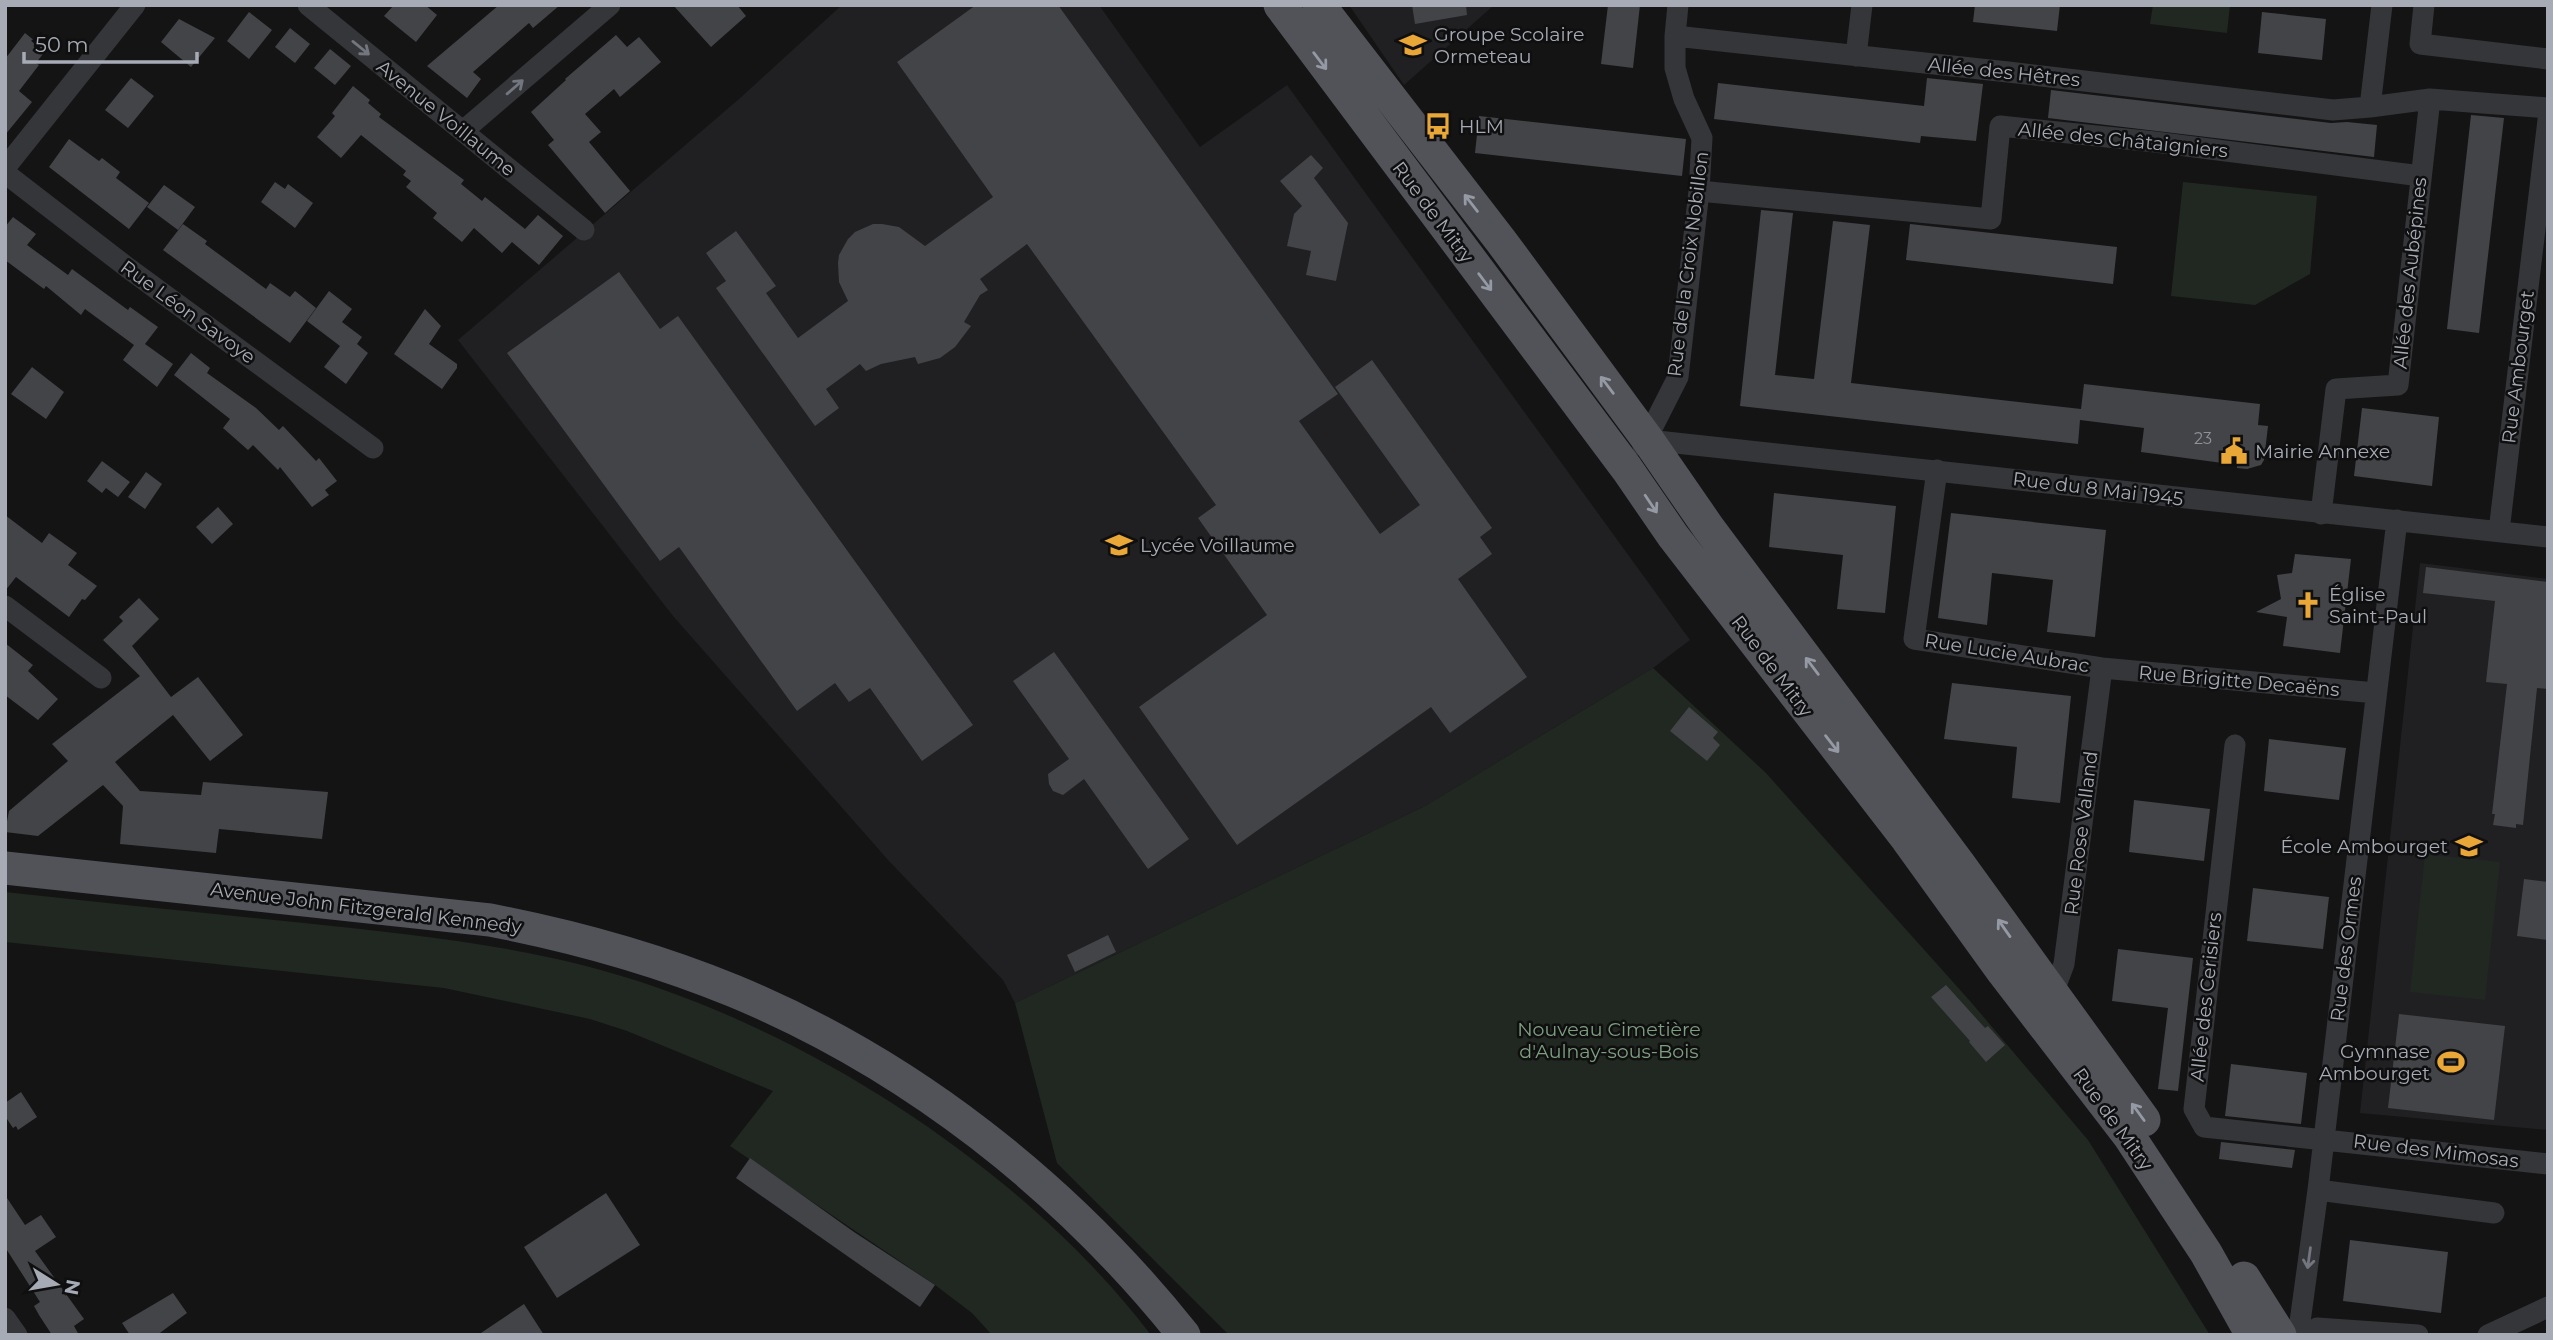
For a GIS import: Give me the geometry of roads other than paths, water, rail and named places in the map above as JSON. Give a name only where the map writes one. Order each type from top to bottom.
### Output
[{"type":"main road","name":"Rue de Mitry","points":[[1280,5],[1627,469],[1672,536],[1906,839],[2003,972],[2129,1136],[2206,1253],[2252,1335]]},
{"type":"main road","name":"Rue de Mitry","points":[[1319,5],[1501,241],[2157,1137],[2280,1335]]},
{"type":"main road","name":"Avenue John Fitzgerald Kennedy","points":[[5,868],[490,920],[538,929],[634,956],[735,992],[830,1037],[879,1065],[982,1137],[1037,1180],[1117,1258],[1184,1335]]},
{"type":"street","points":[[5,171],[135,5]]},
{"type":"street","name":"Avenue Voillaume","points":[[308,5],[584,230]]},
{"type":"street","points":[[463,131],[610,5]]},
{"type":"street","name":"Rue de la Croix Nobillon","points":[[1627,469],[1648,440],[1678,377],[1699,191],[1702,138],[1677,79],[1675,36],[1678,5]]},
{"type":"street","points":[[1856,56],[1862,5]]},
{"type":"street","points":[[2370,107],[2382,5]]},
{"type":"street","points":[[2424,5],[2420,44],[2548,59]]},
{"type":"street","name":"Allée des Hêtres","points":[[1675,36],[2333,110],[2430,99],[2548,108]]},
{"type":"street","name":"Allée des Aubépines","points":[[2321,514],[2336,389],[2398,385],[2430,99]]},
{"type":"street","name":"Rue Ambourget","points":[[2499,531],[2548,120]]},
{"type":"street","name":"Allée des Châtaigniers","points":[[1699,191],[1991,219],[2000,126],[2155,142],[2421,176]]},
{"type":"street","name":"Rue Léon Savoye","points":[[5,171],[128,268],[373,448]]},
{"type":"street","name":"Rue du 8 Mai 1945","points":[[1648,440],[2548,537]]},
{"type":"street","name":"Rue Lucie Aubrac","points":[[1937,470],[1914,639],[2102,668]]},
{"type":"street","name":"Rue des Ormes","points":[[2294,1335],[2300,1322],[2318,1190],[2397,520]]},
{"type":"street","points":[[5,606],[101,678]]},
{"type":"street","name":"Rue Rose Valland","points":[[2052,996],[2064,964],[2102,668]]},
{"type":"street","name":"Rue Brigitte Decaëns","points":[[2102,668],[2376,693]]},
{"type":"street","name":"Allée des Cerisiers","points":[[2235,746],[2194,1109],[2204,1127],[2324,1138]]},
{"type":"street","name":"Rue des Mimosas","points":[[2324,1138],[2548,1164]]},
{"type":"street","points":[[2318,1190],[2494,1213]]},
{"type":"street","points":[[2488,1335],[2548,1307]]},
{"type":"street","points":[[5,1318],[16,1335]]},
{"type":"street","points":[[2308,1335],[2317,1328],[2418,1335]]},
{"type":"place","name":"Groupe Scolaire Ormeteau","points":[[1413,45]]},
{"type":"place","name":"HLM","points":[[1438,126]]},
{"type":"place","name":"Mairie Annexe","points":[[2234,451]]},
{"type":"place","name":"Lycée Voillaume","points":[[1119,545]]},
{"type":"place","name":"Église Saint-Paul","points":[[2308,605]]},
{"type":"place","name":"École Ambourget","points":[[2469,846]]},
{"type":"place","name":"Gymnase Ambourget","points":[[2451,1062]]},
{"type":"park label","name":"Nouveau Cimetière d'Aulnay-sous-Bois","points":[[1609,1040]]}]
